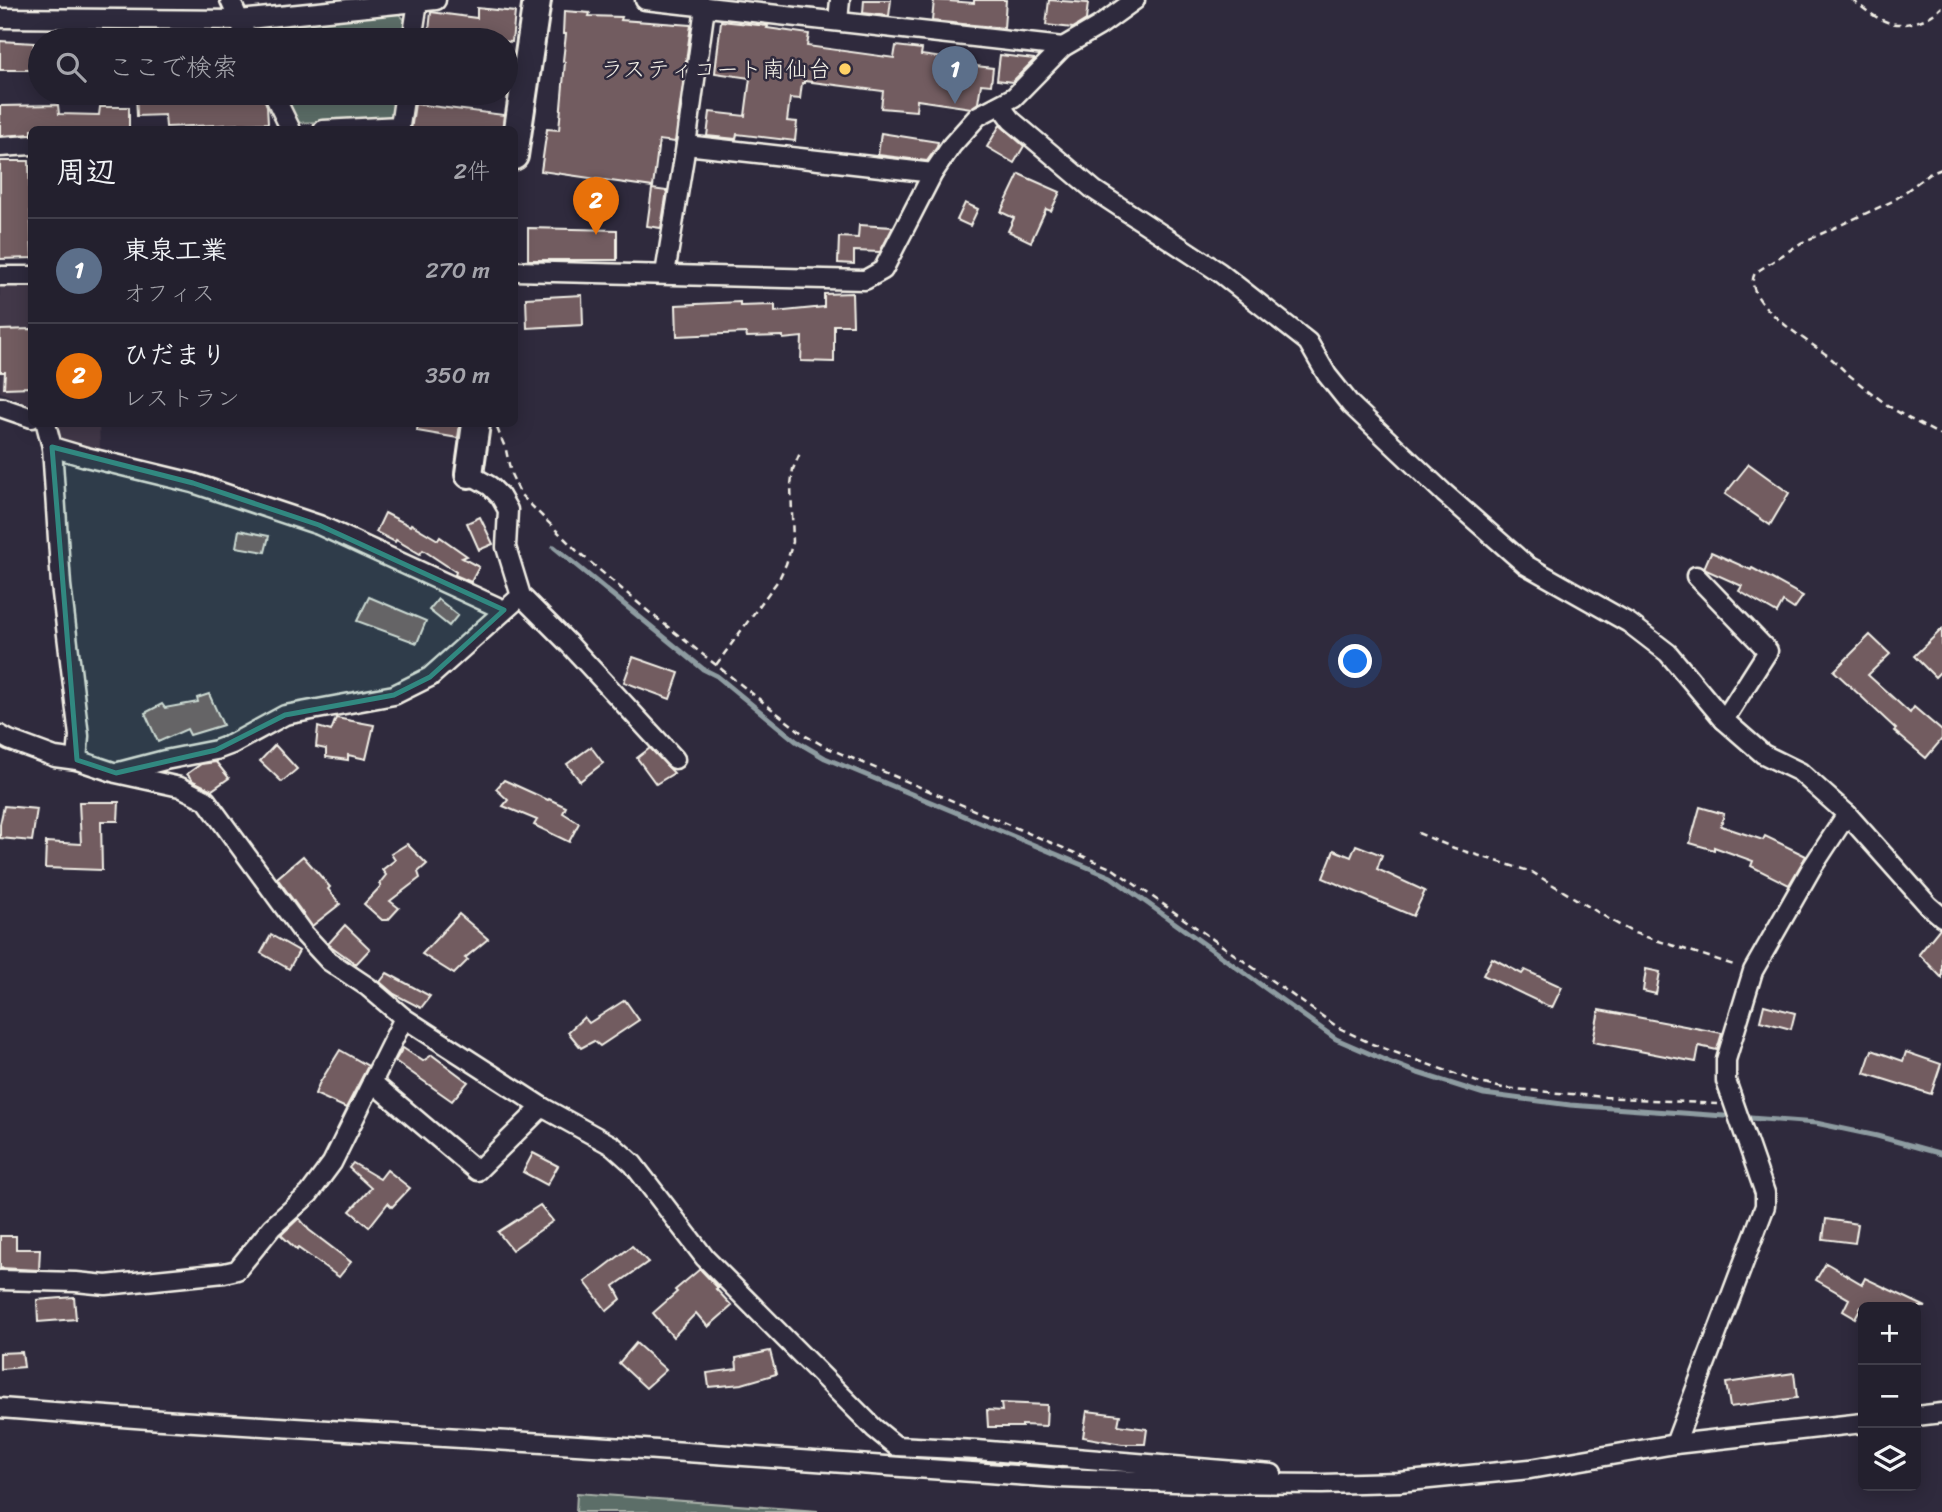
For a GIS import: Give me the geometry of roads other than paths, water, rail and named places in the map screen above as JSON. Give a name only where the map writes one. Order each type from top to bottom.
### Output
[{"type":"street","points":[[230,0],[243,28]]},
{"type":"street","points":[[518,129],[537,0]]},
{"type":"street","points":[[645,0],[1063,47]]},
{"type":"street","points":[[838,21],[841,0]]},
{"type":"street","points":[[518,271],[865,280],[883,270],[933,173],[952,145],[978,116],[1014,97],[1063,47],[1135,0]]},
{"type":"street","points":[[0,18],[239,20],[345,4],[427,1],[417,28]]},
{"type":"street","points":[[665,274],[705,7]]},
{"type":"street","points":[[278,105],[289,126]]},
{"type":"street","points":[[400,126],[403,105]]},
{"type":"street","points":[[1000,105],[1011,120],[1094,190],[1219,272],[1308,342],[1326,375],[1350,405],[1480,525],[1526,565],[1629,623],[1668,653],[1724,720],[1763,754],[1800,772],[1847,814],[1928,905],[1942,917]]},
{"type":"street","points":[[0,147],[28,145]]},
{"type":"street","points":[[686,145],[933,173]]},
{"type":"street","points":[[0,276],[28,276]]},
{"type":"street","points":[[0,407],[28,417]]},
{"type":"street","points":[[47,427],[52,447],[61,585],[79,736],[77,760]]},
{"type":"street","points":[[476,427],[469,474],[490,486],[508,510],[506,547],[520,596],[675,759]]},
{"type":"street","points":[[52,447],[193,483],[319,525],[504,610]]},
{"type":"street","points":[[1696,576],[1768,651],[1724,720]]},
{"type":"street","points":[[116,773],[216,750],[285,715],[394,695],[430,677],[520,596]]},
{"type":"street","points":[[0,735],[55,757],[77,760],[116,773],[180,788],[206,800],[303,933],[329,961],[368,987],[404,1018],[542,1107],[613,1146],[633,1164],[705,1258],[865,1419],[896,1446],[1261,1472],[1322,1484]]},
{"type":"street","points":[[1675,1444],[1765,1206],[1765,1193],[1726,1081],[1726,1060],[1753,971],[1811,869],[1847,814]]},
{"type":"street","points":[[0,1280],[106,1285],[224,1273],[237,1269],[272,1227],[309,1194],[332,1163],[404,1018]]},
{"type":"street","points":[[372,1082],[477,1171],[542,1107]]},
{"type":"street","points":[[0,1408],[1059,1478],[1322,1484],[1399,1482],[1530,1469],[1675,1444],[1858,1424]]},
{"type":"street","points":[[1921,1415],[1942,1413]]},
{"type":"waterway","points":[[554,547],[796,741],[825,758],[1111,877],[1336,1039],[1418,1073],[1484,1094],[1570,1105],[1724,1116]]},
{"type":"waterway","points":[[1750,1118],[1816,1123],[1942,1154]]},
{"type":"place","name":"ラスティコート南仙台","points":[[845,69]]},
{"type":"place","name":"東泉工業","points":[[955,104]]},
{"type":"place","name":"ひだまり","points":[[596,235]]}]
